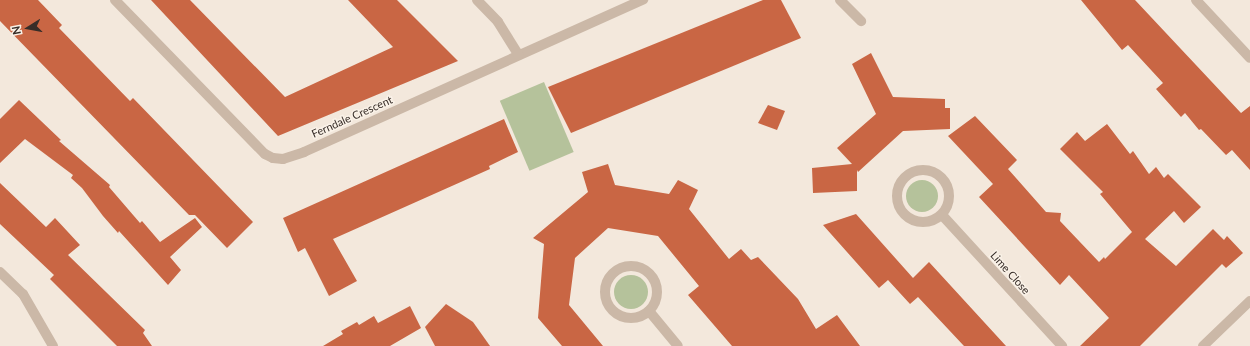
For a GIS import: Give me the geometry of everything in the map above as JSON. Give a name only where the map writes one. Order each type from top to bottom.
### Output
[{"type":"street","name":"Ferndale Crescent","points":[[115,0],[265,154],[273,158],[282,159],[297,155],[643,0]]},
{"type":"street","points":[[477,0],[498,22],[519,55]]},
{"type":"street","points":[[840,0],[861,21]]},
{"type":"street","points":[[1196,0],[1250,58]]},
{"type":"street","points":[[922,170],[931,171],[942,178],[949,190],[947,208],[942,215],[927,223],[910,220],[904,215],[896,200],[900,183],[905,176],[922,170]]},
{"type":"street","name":"Lime Close","points":[[942,215],[1062,346]]},
{"type":"street","points":[[636,266],[648,272],[654,278],[657,287],[657,296],[649,311],[642,316],[630,318],[618,315],[612,309],[607,302],[606,286],[615,272],[622,267],[636,266]]},
{"type":"street","points":[[0,272],[23,294],[53,346]]},
{"type":"street","points":[[1203,346],[1250,301]]},
{"type":"street","points":[[649,311],[678,346]]},
{"type":"green space","points":[[544,82],[574,152],[530,171],[500,101]]},
{"type":"green space","points":[[919,180],[925,180],[935,187],[938,196],[937,202],[931,209],[925,212],[919,212],[909,205],[906,199],[906,193],[913,183]]},
{"type":"green space","points":[[628,275],[634,275],[638,276],[645,282],[648,292],[647,299],[641,306],[634,309],[628,309],[624,308],[617,302],[614,295],[614,289],[615,285],[621,278]]},
{"type":"building","points":[[0,0],[38,0],[62,25],[59,28],[130,101],[133,98],[253,222],[227,248],[195,215],[189,215],[0,21]]},
{"type":"building","points":[[151,0],[190,0],[285,97],[393,47],[348,0],[397,0],[458,61],[278,136]]},
{"type":"building","points":[[763,0],[781,0],[801,38],[571,133],[548,87]]},
{"type":"building","points":[[1081,0],[1135,0],[1241,113],[1250,106],[1250,170],[1232,150],[1226,155],[1201,129],[1199,130],[1185,113],[1181,117],[1156,89],[1163,83],[1128,45],[1122,50]]},
{"type":"building","points":[[871,53],[893,97],[945,99],[945,108],[950,108],[950,129],[903,131],[858,172],[857,170],[857,191],[813,193],[812,168],[852,164],[837,148],[876,114],[852,64]]},
{"type":"building","points":[[19,100],[61,140],[59,141],[110,185],[109,187],[140,223],[142,221],[160,242],[195,218],[202,227],[170,257],[181,270],[168,285],[119,231],[118,233],[103,216],[82,188],[71,178],[73,175],[25,139],[0,163],[0,119]]},
{"type":"building","points":[[768,105],[785,111],[777,130],[758,123]]},
{"type":"building","points":[[975,116],[1017,160],[1008,169],[1046,212],[1061,213],[1060,221],[1099,262],[1104,257],[1105,259],[1132,232],[1100,194],[1103,192],[1060,149],[1077,132],[1085,141],[1107,124],[1130,154],[1133,151],[1149,174],[1156,167],[1164,178],[1168,174],[1201,207],[1184,223],[1174,211],[1145,239],[1176,266],[1213,229],[1224,240],[1227,236],[1243,253],[1226,268],[1222,264],[1140,346],[1080,346],[1109,318],[1069,275],[1060,285],[979,197],[993,184],[948,136]]},
{"type":"building","points":[[504,119],[518,152],[489,166],[490,169],[333,239],[357,281],[329,296],[305,248],[298,252],[283,218]]},
{"type":"building","points":[[608,164],[615,185],[669,194],[678,180],[698,190],[689,209],[729,259],[741,249],[751,260],[758,257],[798,299],[816,329],[837,315],[860,346],[732,346],[688,295],[699,286],[658,236],[608,228],[575,258],[569,305],[603,346],[562,346],[538,318],[544,244],[533,238],[588,192],[582,172]]},
{"type":"building","points":[[0,183],[46,227],[55,218],[80,245],[68,255],[145,330],[143,333],[152,346],[117,346],[50,279],[54,275],[0,224]]},
{"type":"building","points":[[856,214],[913,278],[929,262],[1006,346],[964,346],[918,297],[910,304],[888,280],[879,288],[823,225]]},
{"type":"building","points":[[446,304],[473,322],[490,346],[435,346],[425,327]]},
{"type":"building","points":[[410,306],[421,328],[390,346],[323,346],[343,334],[341,331],[357,322],[359,325],[374,316],[378,323]]}]
